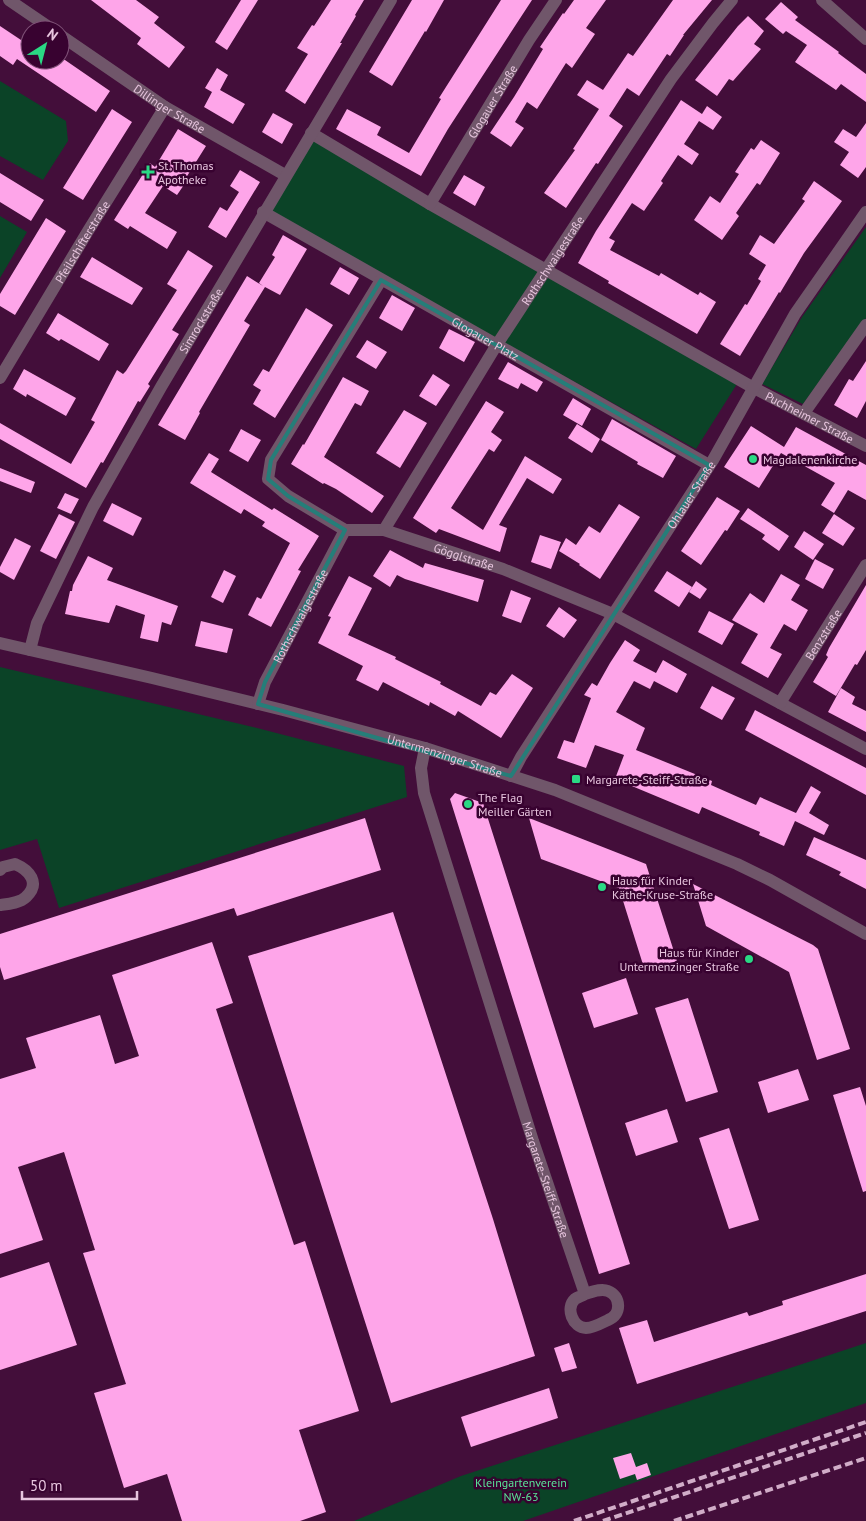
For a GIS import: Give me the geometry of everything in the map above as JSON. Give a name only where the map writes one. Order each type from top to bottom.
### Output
[{"type":"street","points":[[9,0],[38,20]]},
{"type":"street","name":"Simrockstraße","points":[[30,650],[37,623],[93,507],[161,386],[390,0]]},
{"type":"street","name":"Glogauer Straße","points":[[430,204],[529,40],[556,0]]},
{"type":"street","name":"Rothschwaigestraße","points":[[384,530],[496,346],[671,79],[712,23],[732,0]]},
{"type":"street","points":[[822,0],[866,39]]},
{"type":"street","name":"Dillinger Straße","points":[[70,42],[165,107],[285,175]]},
{"type":"street","name":"Pfeilschifterstraße","points":[[0,378],[165,107]]},
{"type":"street","points":[[311,133],[430,204],[752,387]]},
{"type":"street","name":"Glogauer Platz","points":[[263,212],[496,346],[709,465]]},
{"type":"street","name":"Ohlauer Straße","points":[[511,776],[521,757],[709,465],[795,314],[866,212]]},
{"type":"street","points":[[345,530],[288,496],[268,479],[271,460],[381,280]]},
{"type":"street","points":[[804,413],[866,325]]},
{"type":"street","name":"Puchheimer Straße","points":[[752,387],[866,446]]},
{"type":"street","name":"Rothschwaigestraße","points":[[258,704],[265,682],[345,530]]},
{"type":"street","name":"Gögglstraße","points":[[345,530],[384,530],[503,569],[613,614],[866,749]]},
{"type":"street","name":"Benzstraße","points":[[780,703],[866,565]]},
{"type":"street","name":"Untermenzinger Straße","points":[[0,643],[258,704],[425,748],[555,790],[737,864],[770,880],[866,934]]},
{"type":"street","name":"Margarete-Steiff-Straße","points":[[425,748],[421,768],[424,793],[530,1132],[585,1294]]},
{"type":"street","points":[[0,870],[3,867],[15,864],[24,868],[31,875],[33,887],[26,898],[0,906]]},
{"type":"highlighted area","points":[[381,280],[709,465],[511,776],[258,704],[265,682],[345,530],[288,496],[268,479],[271,460]]},
{"type":"green space","points":[[0,81],[66,121],[68,141],[43,180],[0,156]]},
{"type":"green space","points":[[314,139],[737,384],[696,449],[383,276],[270,211]]},
{"type":"green space","points":[[0,216],[27,232],[0,278]]},
{"type":"green space","points":[[866,227],[866,318],[803,404],[762,384],[802,317]]},
{"type":"green space","points":[[0,667],[257,728],[404,766],[407,797],[59,908],[37,839],[0,850]]},
{"type":"green space","name":"Kleingartenverein NW-63","points":[[866,1343],[866,1403],[523,1521],[354,1521],[461,1476]]},
{"type":"building","points":[[91,0],[136,0],[159,17],[154,23],[185,47],[169,68],[137,44],[141,38]]},
{"type":"building","points":[[241,0],[258,0],[227,50],[215,42]]},
{"type":"building","points":[[331,0],[364,0],[340,43],[342,43],[305,104],[285,91],[308,54],[297,48]]},
{"type":"building","points":[[412,0],[444,0],[392,86],[369,72]]},
{"type":"building","points":[[501,0],[532,0],[448,129],[421,176],[336,129],[347,109],[381,127],[377,135],[409,153],[441,99],[439,98]]},
{"type":"building","points":[[574,0],[606,0],[586,28],[595,34],[572,68],[566,63],[537,109],[527,102],[515,122],[524,128],[511,147],[490,133],[543,49],[540,47]]},
{"type":"building","points":[[673,0],[712,0],[683,35],[670,56],[667,54],[639,96],[627,88],[609,116],[623,126],[566,208],[544,193],[575,150],[573,149],[599,109],[577,95],[587,80],[603,90],[628,53],[633,56]]},
{"type":"building","points":[[781,2],[798,17],[795,20],[866,74],[866,102],[841,84],[836,90],[795,62],[807,45],[786,31],[783,34],[765,19]]},
{"type":"building","points":[[748,16],[764,31],[754,44],[761,49],[733,81],[729,79],[717,96],[695,80]]},
{"type":"building","points":[[0,26],[20,39],[20,61],[17,59],[13,65],[0,56]]},
{"type":"building","points":[[70,63],[110,91],[96,112],[33,70],[70,70]]},
{"type":"building","points":[[217,68],[228,75],[220,90],[245,104],[233,124],[204,107],[212,92],[205,88]]},
{"type":"building","points":[[681,100],[702,114],[707,106],[722,117],[713,130],[699,121],[684,144],[699,154],[692,165],[678,155],[661,181],[663,183],[644,211],[632,203],[609,238],[615,241],[610,250],[659,276],[661,273],[698,295],[700,292],[716,302],[697,334],[608,283],[609,281],[578,263],[596,231]]},
{"type":"building","points":[[112,109],[132,122],[83,200],[63,188]]},
{"type":"building","points":[[273,113],[293,124],[282,144],[262,132]]},
{"type":"building","points":[[866,123],[866,167],[858,178],[840,165],[849,152],[834,142],[843,129],[856,137]]},
{"type":"building","points":[[178,129],[206,146],[177,195],[163,186],[145,213],[177,232],[167,249],[130,226],[128,229],[114,220],[150,163],[155,167]]},
{"type":"building","points":[[761,140],[780,153],[760,185],[757,183],[736,213],[739,216],[722,240],[694,220],[710,196],[720,203],[739,174],[735,172],[751,148],[754,150]]},
{"type":"building","points":[[240,170],[260,182],[226,238],[208,227],[220,207],[227,211],[239,192],[230,186]]},
{"type":"building","points":[[0,173],[44,200],[31,221],[0,202]]},
{"type":"building","points":[[464,175],[485,187],[475,206],[453,193]]},
{"type":"building","points":[[814,181],[842,201],[804,253],[740,356],[720,344],[761,281],[758,279],[766,265],[749,254],[760,235],[774,244],[805,201],[802,199]]},
{"type":"building","points":[[46,218],[66,231],[15,315],[0,306],[0,294]]},
{"type":"building","points":[[283,235],[307,249],[280,295],[265,287],[244,321],[250,325],[199,412],[185,440],[158,425],[247,276],[263,286],[259,283],[275,257],[272,255]]},
{"type":"building","points":[[188,250],[213,266],[172,330],[179,334],[148,384],[150,386],[140,402],[138,401],[103,463],[101,462],[86,488],[0,439],[0,423],[71,464],[95,422],[91,420],[117,370],[123,374],[126,371],[177,290],[167,284]]},
{"type":"building","points":[[92,257],[143,288],[132,305],[80,277]]},
{"type":"building","points":[[340,267],[359,278],[349,295],[330,284]]},
{"type":"building","points":[[392,295],[415,308],[402,331],[379,318]]},
{"type":"building","points":[[306,308],[333,325],[275,418],[253,404],[261,390],[253,385],[263,369],[269,372]]},
{"type":"building","points":[[58,313],[109,344],[99,361],[61,339],[59,341],[46,333]]},
{"type":"building","points":[[449,329],[475,342],[464,362],[439,348]]},
{"type":"building","points":[[367,340],[387,352],[376,369],[356,357]]},
{"type":"building","points":[[866,361],[866,401],[857,418],[834,405],[849,379],[853,381]]},
{"type":"building","points":[[508,362],[543,382],[537,392],[521,383],[518,389],[498,379]]},
{"type":"building","points":[[24,369],[76,398],[66,416],[27,394],[26,397],[13,389]]},
{"type":"building","points":[[433,374],[450,385],[436,406],[419,396]]},
{"type":"building","points":[[343,377],[369,391],[361,406],[355,403],[324,457],[384,496],[372,513],[336,489],[323,484],[291,464]]},
{"type":"building","points":[[573,398],[591,409],[582,426],[563,415]]},
{"type":"building","points":[[486,401],[504,412],[491,432],[502,440],[494,452],[489,449],[451,508],[483,530],[525,456],[562,479],[553,494],[527,478],[499,525],[507,528],[500,552],[439,529],[436,533],[413,518]]},
{"type":"building","points":[[404,410],[427,423],[400,468],[376,453]]},
{"type":"building","points":[[612,419],[676,456],[663,478],[637,464],[638,462],[601,440]]},
{"type":"building","points":[[577,424],[600,439],[592,453],[568,438]]},
{"type":"building","points":[[751,426],[784,447],[796,427],[866,465],[866,500],[848,490],[834,513],[821,505],[835,483],[781,453],[759,488],[724,467]]},
{"type":"building","points":[[241,429],[261,440],[248,462],[229,451]]},
{"type":"building","points":[[209,453],[219,459],[211,472],[272,510],[274,508],[319,536],[298,570],[301,571],[271,627],[248,615],[257,597],[261,599],[290,543],[262,526],[265,522],[244,509],[241,514],[190,483]]},
{"type":"building","points":[[0,468],[35,482],[31,493],[0,481]]},
{"type":"building","points":[[65,493],[79,499],[71,514],[57,508]]},
{"type":"building","points":[[717,497],[740,511],[701,565],[681,551]]},
{"type":"building","points":[[112,503],[142,518],[133,536],[103,521]]},
{"type":"building","points":[[619,504],[640,517],[600,579],[559,551],[566,538],[576,545],[589,526],[600,533]]},
{"type":"building","points":[[748,508],[789,536],[779,551],[762,539],[765,535],[740,519]]},
{"type":"building","points":[[59,514],[75,522],[56,559],[40,551]]},
{"type":"building","points":[[834,514],[855,528],[843,546],[822,533]]},
{"type":"building","points":[[804,531],[824,544],[813,560],[794,547]]},
{"type":"building","points":[[540,535],[561,542],[551,569],[531,562]]},
{"type":"building","points":[[15,538],[31,546],[14,580],[0,572],[0,567]]},
{"type":"building","points":[[390,550],[423,568],[425,563],[484,580],[478,602],[397,575],[390,587],[373,576]]},
{"type":"building","points":[[88,556],[113,568],[107,580],[178,606],[171,625],[162,622],[158,642],[140,638],[145,615],[116,605],[109,623],[65,614],[70,591],[72,591],[73,585]]},
{"type":"building","points":[[815,559],[834,569],[823,589],[805,579]]},
{"type":"building","points":[[224,570],[236,576],[223,603],[211,597]]},
{"type":"building","points":[[667,571],[692,587],[679,607],[654,591]]},
{"type":"building","points":[[781,574],[800,585],[791,600],[808,610],[796,631],[784,624],[770,648],[782,654],[768,678],[741,663],[758,634],[732,620],[750,593],[764,603]]},
{"type":"building","points":[[349,576],[372,588],[348,635],[396,657],[395,659],[441,682],[440,684],[481,706],[490,692],[496,695],[512,674],[533,688],[501,738],[458,711],[455,716],[430,702],[429,706],[383,682],[378,691],[356,680],[363,666],[318,643],[331,617],[328,616]]},
{"type":"building","points":[[696,581],[707,589],[700,599],[689,592]]},
{"type":"building","points":[[866,585],[866,650],[857,665],[855,664],[836,696],[813,682],[828,657],[826,655],[829,648]]},
{"type":"building","points":[[511,590],[531,598],[521,623],[502,616]]},
{"type":"building","points":[[559,607],[577,620],[564,638],[546,626]]},
{"type":"building","points":[[709,611],[734,624],[722,645],[698,632]]},
{"type":"building","points":[[201,621],[233,629],[227,653],[195,646]]},
{"type":"building","points":[[625,640],[640,650],[633,661],[656,673],[663,660],[687,674],[677,693],[654,681],[650,689],[634,681],[616,712],[645,728],[636,750],[712,781],[711,785],[756,805],[760,797],[796,813],[811,786],[821,792],[809,813],[829,825],[824,835],[795,821],[784,846],[759,835],[760,832],[702,807],[699,814],[615,779],[624,755],[595,745],[586,768],[557,758],[564,740],[574,743],[591,698],[584,695],[592,683],[597,686]]},
{"type":"building","points":[[712,686],[735,698],[722,720],[700,708]]},
{"type":"building","points":[[841,688],[855,697],[852,704],[866,711],[866,732],[828,712]]},
{"type":"building","points":[[755,710],[866,768],[866,795],[745,730]]},
{"type":"building","points":[[455,793],[483,803],[630,1264],[599,1274],[450,799]]},
{"type":"building","points":[[365,818],[381,870],[237,916],[234,908],[4,980],[0,967],[0,934]]},
{"type":"building","points":[[529,818],[646,864],[677,961],[645,971],[619,888],[541,859]]},
{"type":"building","points":[[814,837],[866,860],[866,889],[839,875],[841,872],[806,855]]},
{"type":"building","points":[[693,884],[818,949],[850,1049],[817,1060],[789,972],[706,926]]},
{"type":"building","points":[[393,912],[493,1219],[535,1356],[391,1403],[248,956]]},
{"type":"building","points":[[212,942],[233,1003],[216,1009],[294,1245],[305,1241],[359,1411],[299,1430],[326,1512],[300,1521],[182,1521],[167,1474],[124,1488],[94,1393],[126,1384],[83,1253],[95,1250],[64,1152],[18,1167],[43,1240],[0,1254],[0,1079],[36,1068],[26,1038],[100,1015],[115,1064],[139,1056],[112,975]]},
{"type":"building","points":[[626,978],[638,1014],[594,1028],[582,993]]},
{"type":"building","points":[[688,998],[718,1092],[686,1102],[655,1008]]},
{"type":"building","points":[[798,1069],[809,1100],[768,1113],[758,1082]]},
{"type":"building","points":[[860,1087],[866,1106],[866,1191],[863,1192],[833,1095]]},
{"type":"building","points":[[667,1109],[678,1142],[636,1156],[625,1123]]},
{"type":"building","points":[[729,1128],[759,1220],[729,1229],[699,1138]]},
{"type":"building","points":[[49,1262],[77,1345],[0,1370],[0,1278]]},
{"type":"building","points":[[866,1274],[866,1311],[637,1384],[619,1328],[647,1320],[654,1342],[747,1312],[749,1316],[783,1305],[782,1301]]},
{"type":"building","points":[[569,1343],[577,1368],[562,1372],[554,1348]]},
{"type":"building","points":[[549,1388],[558,1418],[471,1447],[461,1417]]},
{"type":"building","points":[[631,1453],[636,1467],[647,1463],[651,1475],[637,1480],[635,1474],[620,1479],[613,1458]]},
{"type":"railway","points":[[574,1521],[866,1422]]},
{"type":"railway","points":[[603,1521],[866,1433]]},
{"type":"railway","points":[[674,1521],[866,1458]]},
{"type":"place","name":"St. Thomas Apotheke","points":[[148,172]]},
{"type":"place","name":"Magdalenenkirche","points":[[753,459]]},
{"type":"place","name":"Margarete-Steiff-Straße","points":[[576,779]]},
{"type":"place","name":"The Flag Meiller Gärten","points":[[468,804]]},
{"type":"place","name":"Haus für Kinder Käthe-Kruse-Straße","points":[[602,887]]},
{"type":"place","name":"Haus für Kinder Untermenzinger Straße","points":[[749,959]]}]
